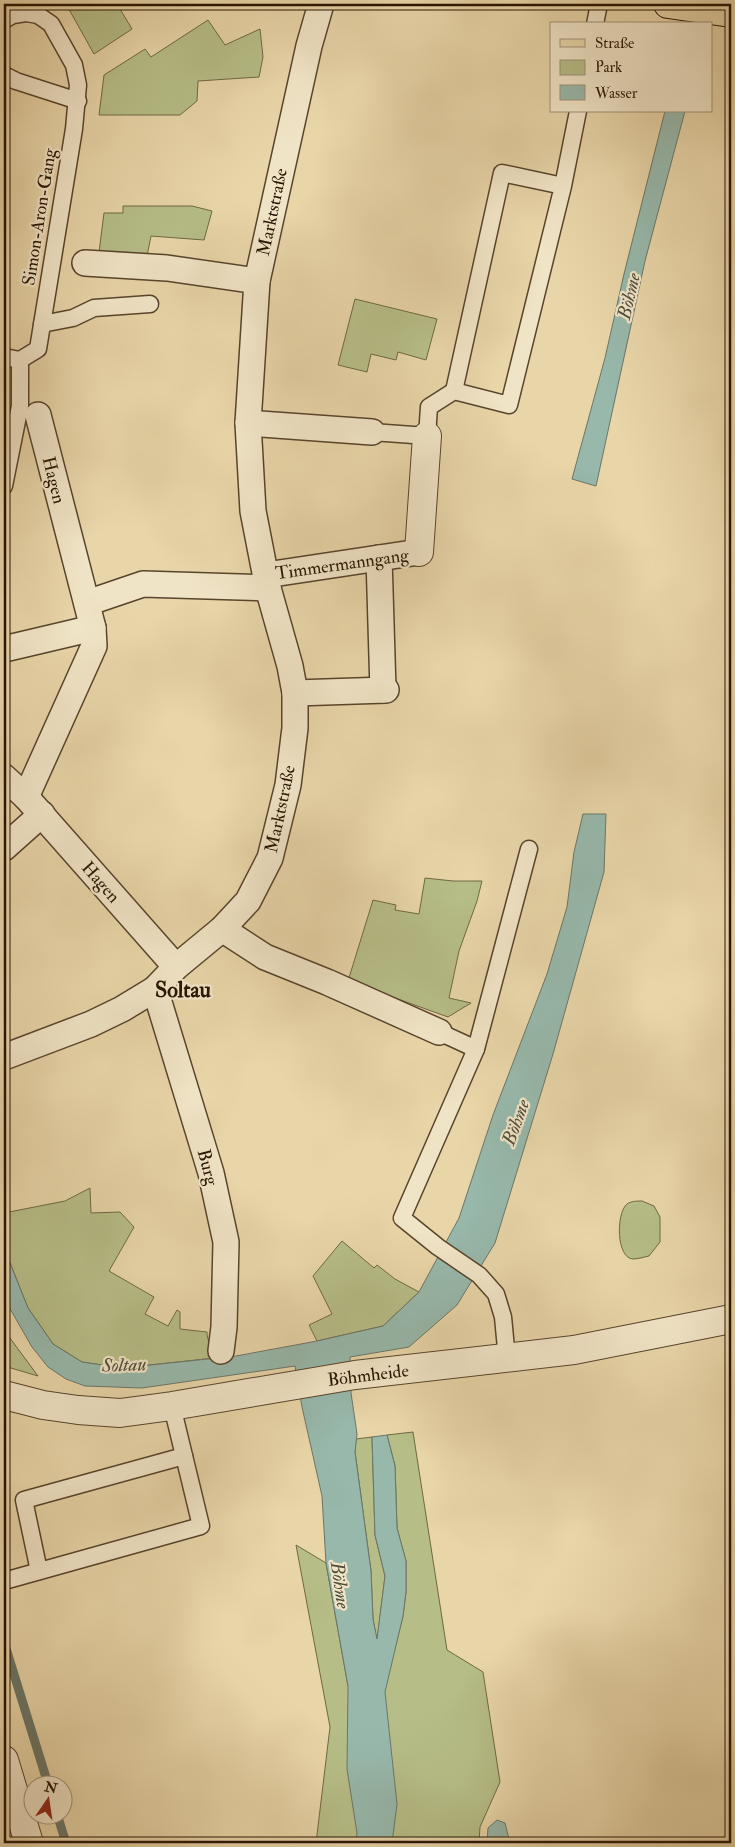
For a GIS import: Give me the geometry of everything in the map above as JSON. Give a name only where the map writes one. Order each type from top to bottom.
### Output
[{"type":"main road","points":[[668,4],[731,13]]},
{"type":"street","name":"Marktstraße","points":[[4,1057],[92,1024],[155,989],[176,967],[222,929],[248,901],[270,858],[288,785],[295,728],[295,693],[290,666],[267,582],[253,510],[248,423],[257,281],[309,46],[321,4]]},
{"type":"street","points":[[85,263],[167,268],[257,281]]},
{"type":"street","name":"Hagen","points":[[34,806],[94,646],[93,628],[87,602],[38,415]]},
{"type":"street","points":[[248,423],[372,432]]},
{"type":"street","points":[[419,552],[427,436]]},
{"type":"street","name":"Timmermanngang","points":[[267,582],[379,558],[419,552]]},
{"type":"street","points":[[295,693],[384,690],[379,558]]},
{"type":"street","points":[[87,602],[143,584],[267,582]]},
{"type":"street","points":[[4,649],[93,628]]},
{"type":"street","name":"Hagen","points":[[4,777],[34,806],[176,967]]},
{"type":"street","points":[[4,848],[34,806]]},
{"type":"street","points":[[222,929],[265,957],[327,982],[439,1032]]},
{"type":"street","name":"Burg","points":[[155,989],[211,1173],[226,1242],[224,1327],[221,1351]]},
{"type":"street","name":"Böhmheide","points":[[4,1395],[43,1405],[120,1413],[355,1375],[574,1350],[731,1319]]},
{"type":"street","points":[[4,1760],[29,1843]]},
{"type":"lane","points":[[595,22],[599,4]]},
{"type":"lane","name":"Simon-Aron-Gang","points":[[4,20],[13,15],[39,10],[51,24],[74,65],[78,85],[78,101],[38,349],[12,358]]},
{"type":"lane","points":[[4,75],[16,81],[78,101]]},
{"type":"lane","points":[[372,432],[427,436],[429,407],[454,392],[509,405],[563,186],[578,112]]},
{"type":"lane","points":[[454,392],[502,173],[563,186]]},
{"type":"lane","points":[[42,324],[73,318],[94,308],[150,304]]},
{"type":"lane","points":[[4,486],[20,406],[12,358]]},
{"type":"lane","points":[[507,1359],[503,1317],[496,1294],[479,1275],[438,1247],[402,1218],[476,1049],[529,849]]},
{"type":"lane","points":[[439,1032],[476,1049]]},
{"type":"lane","points":[[4,1581],[200,1526],[172,1406]]},
{"type":"lane","points":[[39,1571],[24,1500],[184,1456]]},
{"type":"green space","points":[[66,4],[117,4],[132,29],[94,54]]},
{"type":"green space","points":[[208,20],[225,45],[260,29],[263,57],[259,77],[198,81],[197,101],[180,115],[99,115],[104,75],[145,49],[151,57]]},
{"type":"green space","points":[[123,206],[192,206],[212,211],[204,240],[151,236],[147,256],[99,252],[104,213],[123,213]]},
{"type":"green space","points":[[355,299],[437,319],[426,360],[398,352],[396,360],[371,354],[367,372],[338,365]]},
{"type":"green space","points":[[425,878],[453,881],[482,881],[459,951],[449,998],[471,1003],[448,1017],[348,981],[373,900],[396,905],[395,910],[419,914]]},
{"type":"green space","points":[[90,1188],[91,1213],[120,1212],[134,1227],[109,1271],[154,1297],[145,1314],[168,1326],[177,1310],[180,1312],[180,1329],[207,1332],[214,1358],[122,1368],[82,1362],[53,1344],[28,1308],[4,1248],[4,1213],[65,1201]]},
{"type":"green space","points":[[642,1201],[654,1206],[660,1217],[660,1242],[649,1256],[633,1259],[627,1257],[621,1244],[621,1216],[627,1204]]},
{"type":"green space","points":[[342,1241],[374,1268],[377,1265],[395,1279],[419,1292],[383,1326],[317,1341],[309,1325],[332,1314],[313,1276]]},
{"type":"green space","points":[[4,1330],[38,1376],[4,1366]]},
{"type":"green space","points":[[413,1432],[447,1650],[483,1672],[500,1782],[480,1827],[479,1843],[316,1843],[330,1727],[296,1545],[326,1563],[348,1686],[384,1692],[403,1616],[406,1592],[406,1561],[397,1528],[395,1466],[387,1435]]},
{"type":"green space","points":[[372,1437],[375,1535],[385,1576],[377,1641],[373,1619],[371,1571],[355,1452],[356,1439]]},
{"type":"water","name":"Böhme","points":[[665,112],[685,112],[645,261],[596,486],[572,479],[605,358]]},
{"type":"water","name":"Böhme","points":[[583,814],[606,814],[604,872],[553,1054],[495,1243],[457,1305],[409,1347],[350,1357],[351,1393],[357,1434],[355,1452],[371,1571],[373,1619],[377,1639],[385,1576],[375,1535],[372,1437],[387,1435],[395,1466],[397,1528],[406,1561],[406,1592],[403,1616],[385,1692],[397,1804],[392,1843],[356,1843],[357,1833],[347,1769],[348,1686],[326,1563],[322,1496],[295,1366],[142,1388],[85,1386],[66,1379],[48,1367],[32,1347],[9,1307],[4,1286],[4,1248],[28,1308],[53,1344],[82,1362],[122,1368],[236,1356],[383,1326],[419,1292],[459,1218],[493,1115],[547,974],[567,907],[574,852]]},
{"type":"water","points":[[497,1820],[505,1823],[509,1839],[513,1843],[487,1843],[488,1828]]},
{"type":"waterway","points":[[4,1642],[45,1774]]},
{"type":"waterway","points":[[60,1824],[66,1843]]},
{"type":"district","name":"Soltau","points":[[183,989]]}]
